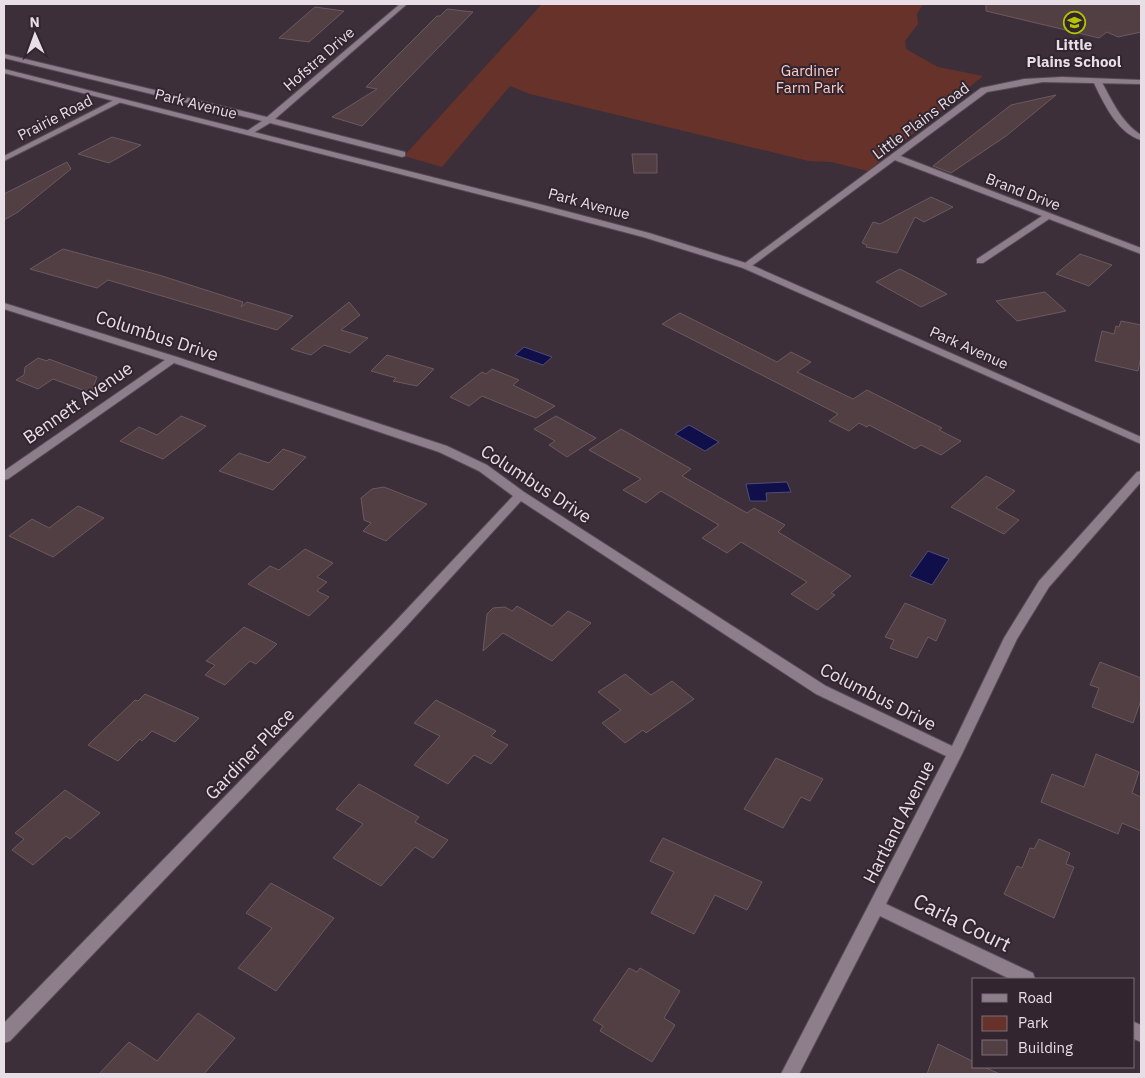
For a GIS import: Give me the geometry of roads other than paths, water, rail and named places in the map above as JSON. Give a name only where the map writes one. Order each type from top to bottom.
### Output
[{"type":"street","points":[[392,4],[403,4]]},
{"type":"street","name":"Hofstra Drive","points":[[250,133],[269,120],[403,4]]},
{"type":"street","points":[[4,56],[402,154]]},
{"type":"street","name":"Park Avenue","points":[[4,72],[637,232],[746,266],[1141,441]]},
{"type":"street","name":"Little Plains Road","points":[[746,266],[984,90],[1008,83],[1041,79],[1141,82]]},
{"type":"street","points":[[1097,81],[1107,102],[1119,119],[1134,134],[1141,138]]},
{"type":"street","name":"Prairie Road","points":[[4,159],[120,101]]},
{"type":"street","name":"Brand Drive","points":[[895,157],[1141,251]]},
{"type":"street","points":[[980,261],[1048,216]]},
{"type":"street","name":"Columbus Drive","points":[[4,306],[173,359],[443,449],[483,468],[520,496],[821,690],[955,754]]},
{"type":"street","name":"Bennett Avenue","points":[[4,476],[173,359]]},
{"type":"street","name":"Hartland Avenue","points":[[790,1074],[955,754],[1011,638],[1044,584],[1141,475]]},
{"type":"street","name":"Gardiner Place","points":[[4,1035],[397,628],[520,496]]},
{"type":"street","name":"Carla Court","points":[[877,907],[1025,978]]},
{"type":"place","name":"Little Plains School","points":[[1074,22]]},
{"type":"park label","name":"Gardiner Farm Park","points":[[810,80]]}]
